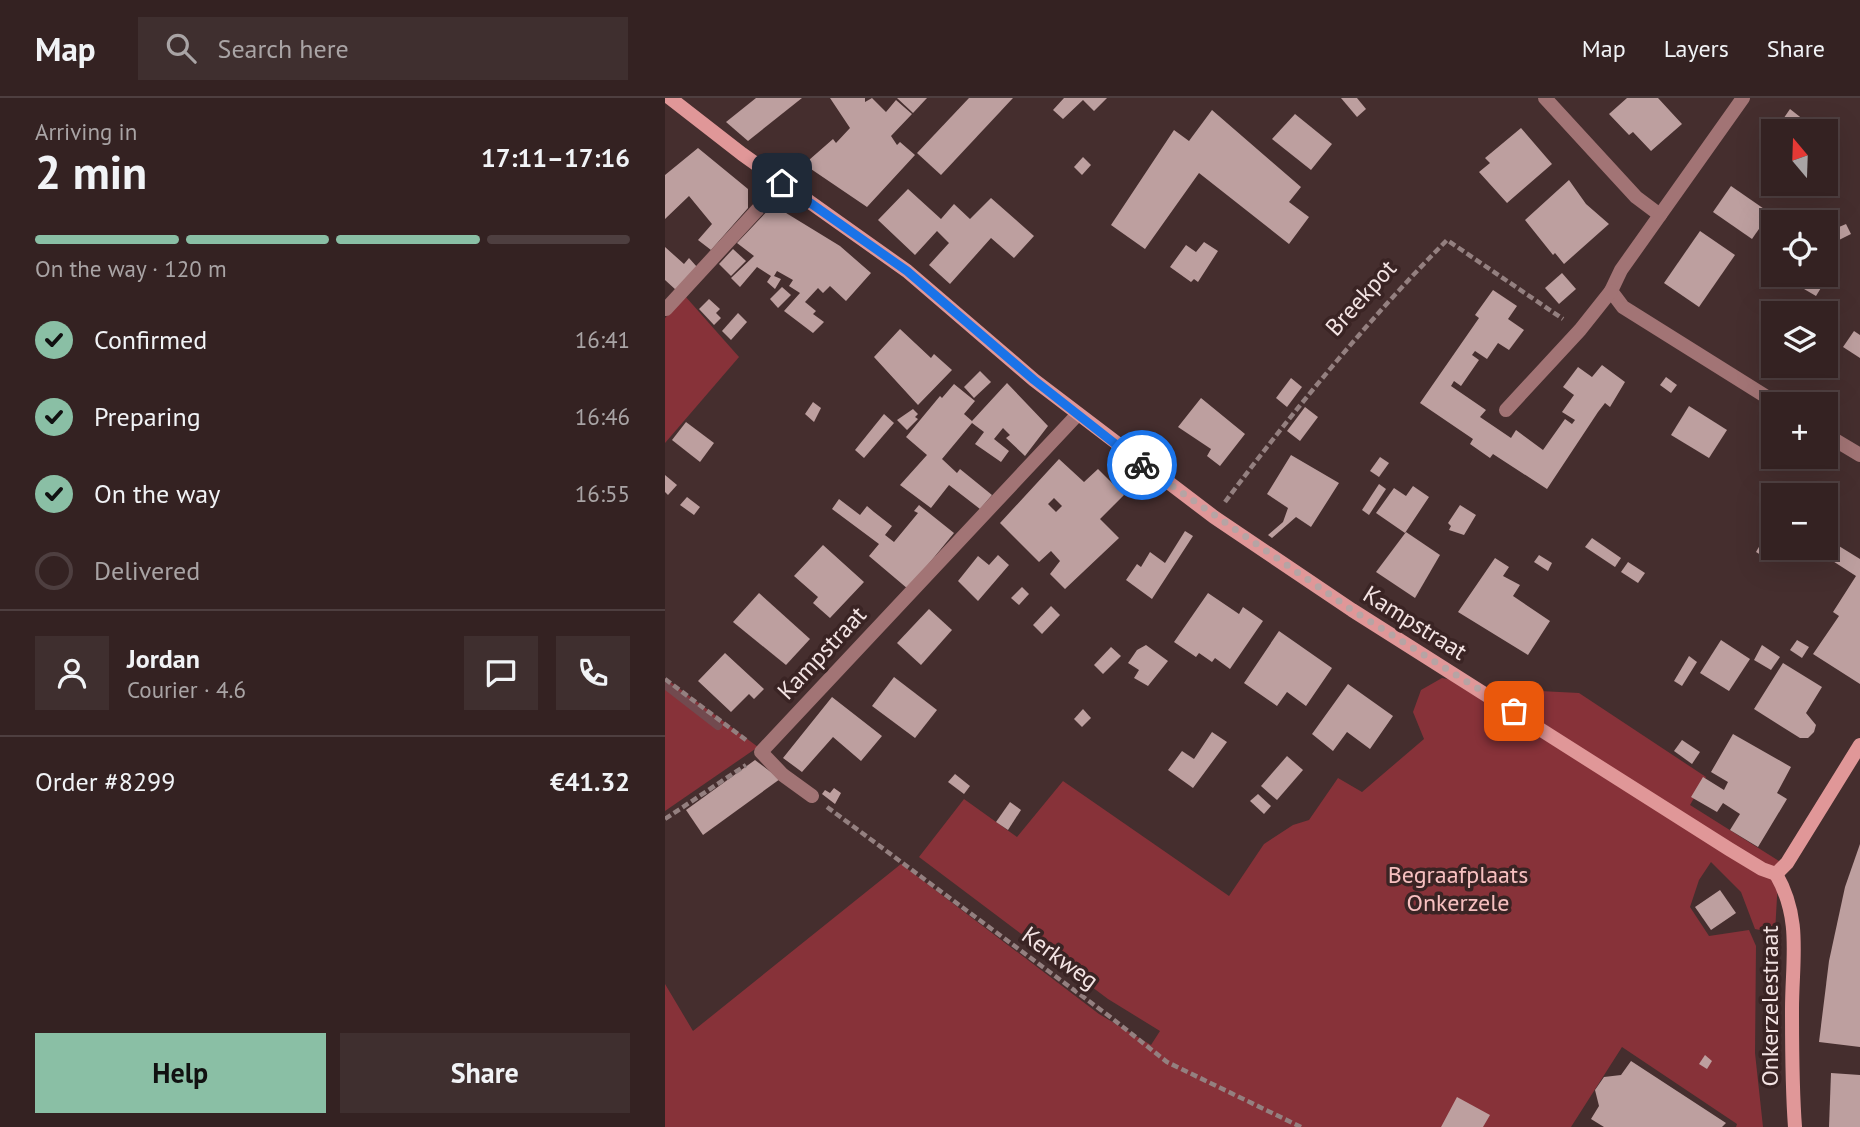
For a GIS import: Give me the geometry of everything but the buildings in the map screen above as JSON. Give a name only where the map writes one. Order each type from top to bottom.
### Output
[{"type":"street","name":"Kampstraat","points":[[670,98],[782,183],[907,271],[1078,414],[1214,517],[1352,610],[1729,849],[1762,869],[1776,874]]},
{"type":"street","points":[[1545,98],[1636,197],[1660,215]]},
{"type":"street","points":[[1506,410],[1580,330],[1611,290],[1621,270],[1743,98]]},
{"type":"street","points":[[666,309],[782,183]]},
{"type":"street","points":[[1611,290],[1623,307],[1761,393]]},
{"type":"street","name":"Kampstraat","points":[[761,752],[1078,414]]},
{"type":"street","points":[[1838,442],[1860,455]]},
{"type":"street","points":[[1776,874],[1787,863],[1860,745]]},
{"type":"street","points":[[761,752],[783,775],[812,796]]},
{"type":"street","name":"Onkerzelestraat","points":[[1776,874],[1786,891],[1794,923],[1792,1009],[1795,1127]]},
{"type":"path","name":"Breekpot","points":[[1214,517],[1318,381],[1386,301],[1447,240],[1580,330]]},
{"type":"path","points":[[665,679],[761,752],[665,818]]},
{"type":"path","name":"Kerkweg","points":[[812,796],[1167,1062],[1301,1127]]},
{"type":"green space","points":[[685,296],[739,357],[665,443],[665,318]]},
{"type":"green space","points":[[665,678],[758,747],[665,811]]},
{"type":"green space","name":"Begraafplaats Onkerzele","points":[[1442,678],[1463,682],[1508,716],[1527,695],[1540,691],[1579,693],[1706,777],[1690,805],[1779,861],[1775,933],[1755,929],[1741,892],[1711,862],[1699,880],[1690,907],[1709,936],[1749,930],[1756,946],[1755,1053],[1763,1127],[1736,1127],[1737,1124],[1622,1047],[1571,1127],[665,1127],[665,984],[693,1031],[901,864],[1099,1014],[1151,1045],[1160,1031],[1108,999],[919,857],[964,799],[1017,837],[1063,781],[1229,896],[1264,844],[1293,825],[1309,820],[1338,778],[1362,792],[1424,739],[1413,712],[1421,690]]},
{"type":"waterway","points":[[665,685],[718,726]]},
{"type":"way so far","points":[[1142,465],[1352,610],[1514,711]]},
{"type":"route","points":[[782,183],[907,271],[1034,380],[1142,465]]}]
